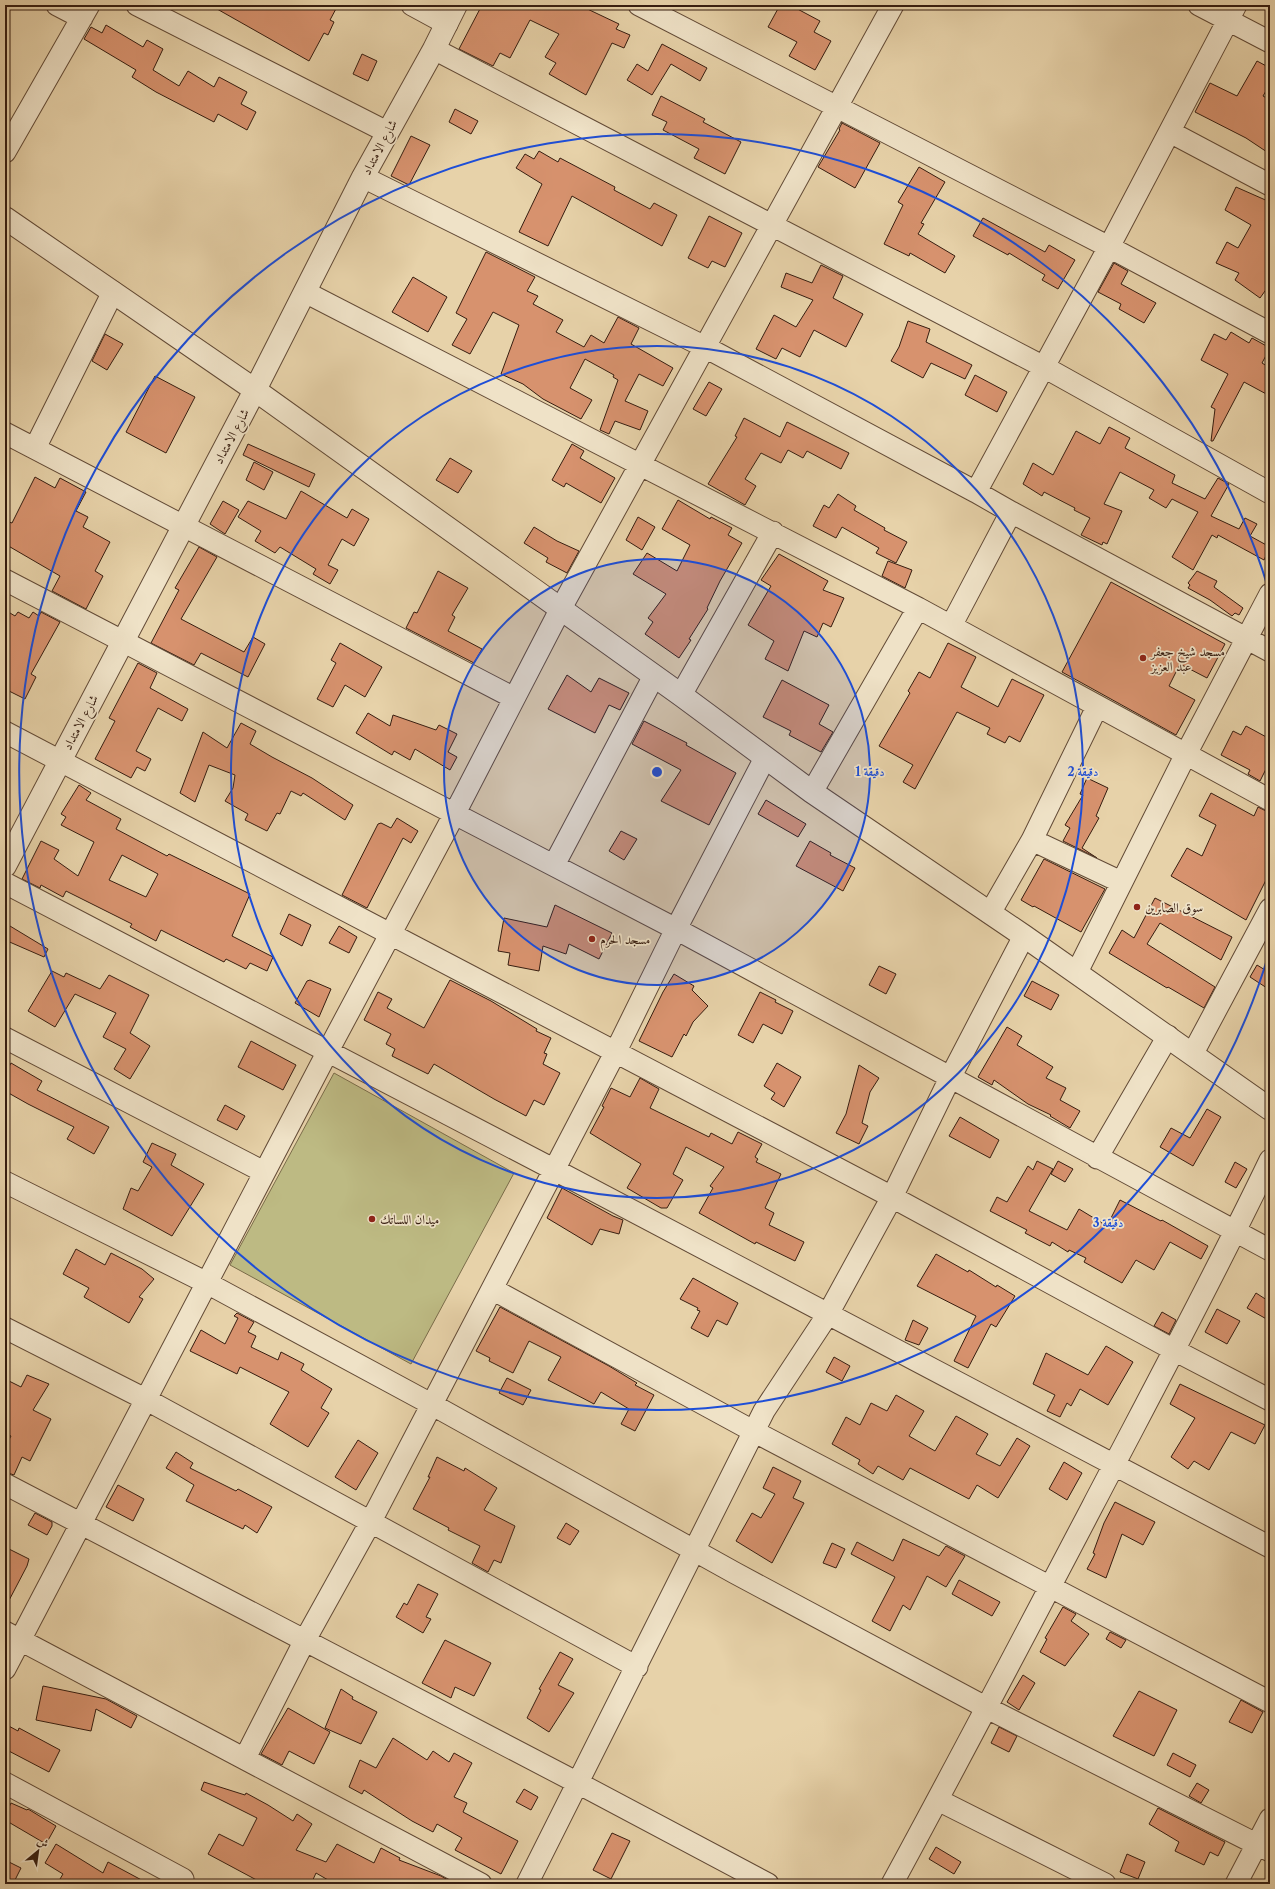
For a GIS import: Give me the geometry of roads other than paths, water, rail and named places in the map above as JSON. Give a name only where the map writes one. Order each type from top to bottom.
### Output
[{"type":"street","points":[[5,152],[85,12],[57,5]]},
{"type":"street","points":[[137,5],[387,132]]},
{"type":"street","points":[[412,5],[452,14]]},
{"type":"street","points":[[639,5],[1109,247],[1270,333]]},
{"type":"street","points":[[5,1669],[13,1636],[82,1525],[264,1172],[455,813],[560,610],[893,5]]},
{"type":"street","points":[[1199,5],[1232,13],[1270,42]]},
{"type":"street","points":[[976,492],[1109,247],[1232,13]]},
{"type":"street","name":"شارع الامتداد","points":[[5,866],[255,390],[363,177],[452,14]]},
{"type":"street","points":[[434,49],[1044,367],[1270,493]]},
{"type":"street","points":[[1170,132],[1270,185]]},
{"type":"street","points":[[363,177],[705,347],[1270,651]]},
{"type":"street","points":[[5,218],[255,390],[560,610],[681,695],[812,792],[1077,972],[1270,1109]]},
{"type":"street","points":[[35,448],[113,292]]},
{"type":"street","points":[[305,292],[918,608],[1270,800]]},
{"type":"street","points":[[5,433],[514,698]]},
{"type":"street","points":[[950,626],[1011,512]]},
{"type":"street","points":[[681,695],[773,532]]},
{"type":"street","points":[[5,580],[122,642],[554,864],[1270,1250]]},
{"type":"street","points":[[1077,972],[1186,754],[1270,594]]},
{"type":"street","points":[[812,792],[918,608]]},
{"type":"street","points":[[554,864],[654,676]]},
{"type":"street","points":[[990,913],[1032,840],[1097,707]]},
{"type":"street","points":[[5,732],[616,1051],[1270,1400]]},
{"type":"street","points":[[244,1758],[305,1640],[370,1523],[553,1169],[616,1051],[676,929],[765,758]]},
{"type":"street","points":[[1032,840],[1121,882]]},
{"type":"street","points":[[5,883],[553,1169],[1270,1547]]},
{"type":"street","points":[[1192,1053],[1270,909]]},
{"type":"street","points":[[527,1884],[576,1782],[637,1668],[754,1431],[773,1396],[828,1314],[892,1197],[950,1078],[1024,936]]},
{"type":"street","points":[[1097,1158],[1168,1036]]},
{"type":"street","points":[[5,1038],[264,1172]]},
{"type":"street","points":[[892,1884],[987,1708],[1174,1350],[1236,1231],[1270,1160]]},
{"type":"street","points":[[5,1182],[207,1283],[987,1708],[1263,1848]]},
{"type":"street","points":[[492,1289],[754,1431],[1270,1702]]},
{"type":"street","points":[[5,1328],[147,1400],[637,1668]]},
{"type":"street","points":[[5,1484],[768,1884]]},
{"type":"street","points":[[13,1636],[481,1884]]},
{"type":"street","points":[[5,1783],[186,1882]]},
{"type":"street","points":[[938,1800],[1105,1884]]},
{"type":"street","points":[[1236,1884],[1263,1848],[1270,1819]]},
{"type":"place","name":"مسجد شيخ جعفر عبد العزيز","points":[[1143,658]]},
{"type":"place","name":"سوق الصابرين","points":[[1137,907]]},
{"type":"place","name":"مسجد الحرم","points":[[592,939]]},
{"type":"place","name":"ميدان اللساتك","points":[[372,1219]]}]
